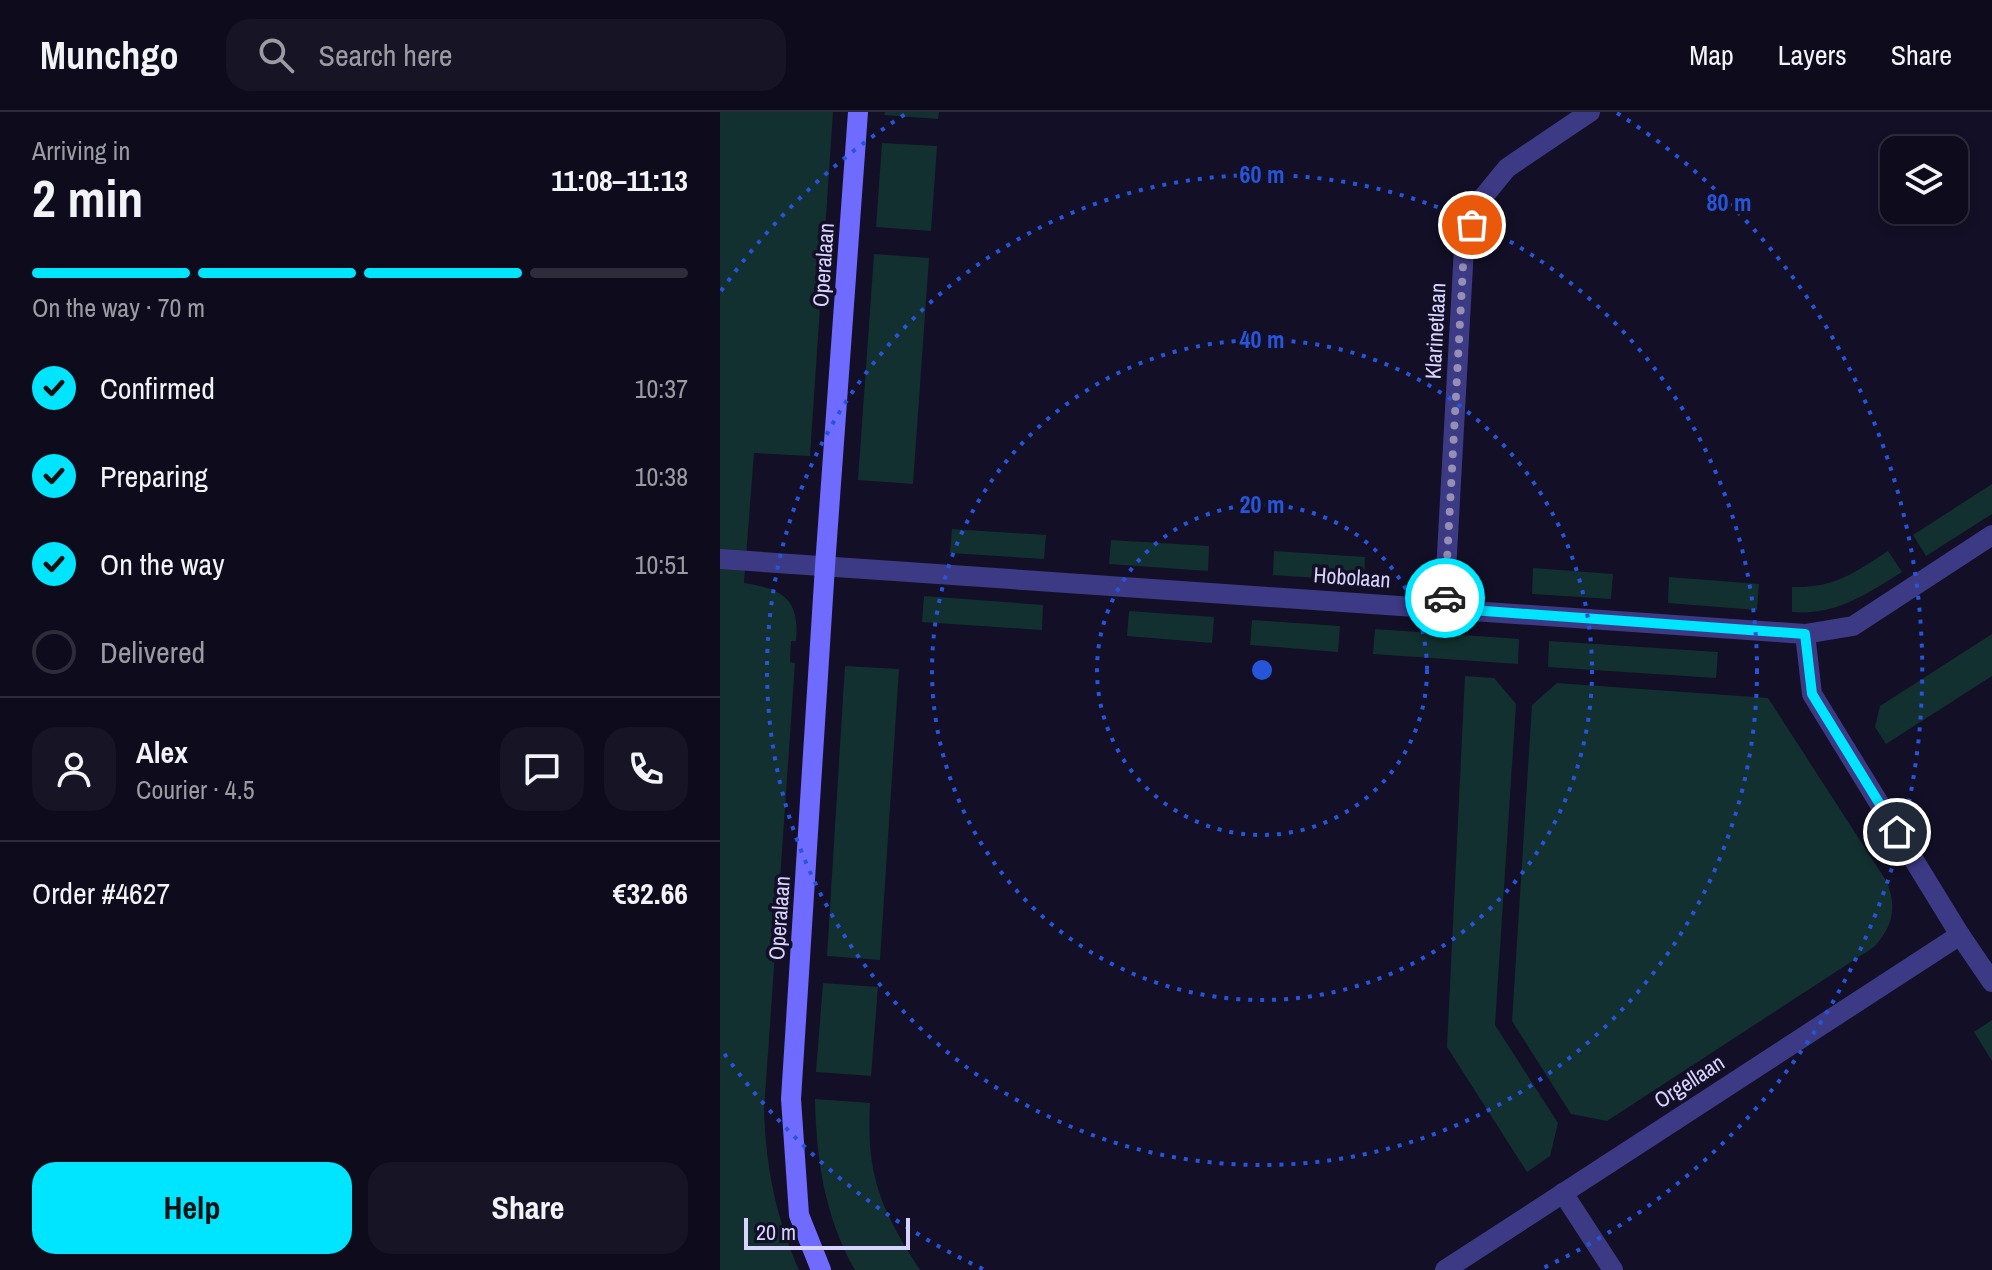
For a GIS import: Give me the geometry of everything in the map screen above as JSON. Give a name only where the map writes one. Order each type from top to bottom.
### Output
[{"type":"street","name":"Operalaan","points":[[821,1270],[799,1215],[791,1099],[858,112]]},
{"type":"street","name":"Klarinetlaan","points":[[1444,608],[1464,248],[1480,201],[1507,168],[1590,112]]},
{"type":"street","name":"Hobolaan","points":[[825,566],[1805,634],[1853,626],[1992,535]]},
{"type":"street","points":[[720,559],[825,566]]},
{"type":"street","points":[[1805,634],[1812,694],[1992,982]]},
{"type":"street","name":"Orgellaan","points":[[1445,1270],[1960,935]]},
{"type":"street","points":[[1563,1193],[1613,1270]]},
{"type":"green space","points":[[720,112],[833,112],[810,456],[754,453],[744,583],[769,589],[786,598],[795,615],[796,626],[796,641],[791,641],[790,662],[795,663],[764,1111],[774,1192],[799,1270],[720,1270]]},
{"type":"green space","points":[[885,112],[939,112],[938,119],[884,115]]},
{"type":"green space","points":[[882,143],[937,146],[931,231],[876,227]]},
{"type":"green space","points":[[874,254],[929,258],[913,484],[858,480]]},
{"type":"green space","points":[[1992,484],[1992,514],[1926,556],[1913,535]]},
{"type":"green space","points":[[952,529],[1046,535],[1044,559],[950,553]]},
{"type":"green space","points":[[1111,540],[1209,546],[1208,571],[1109,564]]},
{"type":"green space","points":[[1274,551],[1365,557],[1364,581],[1273,575]]},
{"type":"green space","points":[[1888,551],[1902,572],[1850,602],[1822,611],[1792,612],[1792,587],[1832,582]]},
{"type":"green space","points":[[1533,568],[1613,574],[1611,599],[1532,594]]},
{"type":"green space","points":[[1669,577],[1759,584],[1757,610],[1668,603]]},
{"type":"green space","points":[[924,596],[1043,605],[1042,630],[922,622]]},
{"type":"green space","points":[[1129,611],[1214,617],[1212,643],[1127,636]]},
{"type":"green space","points":[[1252,620],[1340,626],[1338,652],[1250,645]]},
{"type":"green space","points":[[1375,629],[1519,639],[1518,664],[1373,654]]},
{"type":"green space","points":[[1992,634],[1992,676],[1886,744],[1875,727],[1880,706]]},
{"type":"green space","points":[[1549,641],[1718,652],[1716,678],[1548,667]]},
{"type":"green space","points":[[845,666],[899,669],[880,960],[827,956]]},
{"type":"green space","points":[[1465,676],[1494,678],[1516,704],[1495,1025],[1558,1123],[1550,1156],[1527,1172],[1447,1047]]},
{"type":"green space","points":[[1557,683],[1768,698],[1887,882],[1892,900],[1889,924],[1874,947],[1607,1121],[1571,1114],[1512,1021],[1532,705]]},
{"type":"green space","points":[[823,983],[878,987],[871,1076],[816,1072]]},
{"type":"green space","points":[[1992,1020],[1992,1061],[1974,1032]]},
{"type":"green space","points":[[815,1099],[870,1103],[871,1151],[879,1191],[895,1229],[920,1270],[855,1270],[836,1230],[824,1188],[817,1144]]},
{"type":"way so far","points":[[1445,598],[1464,248],[1472,225]]},
{"type":"route","points":[[1445,598],[1444,608],[1805,634],[1812,694],[1897,832]]}]
